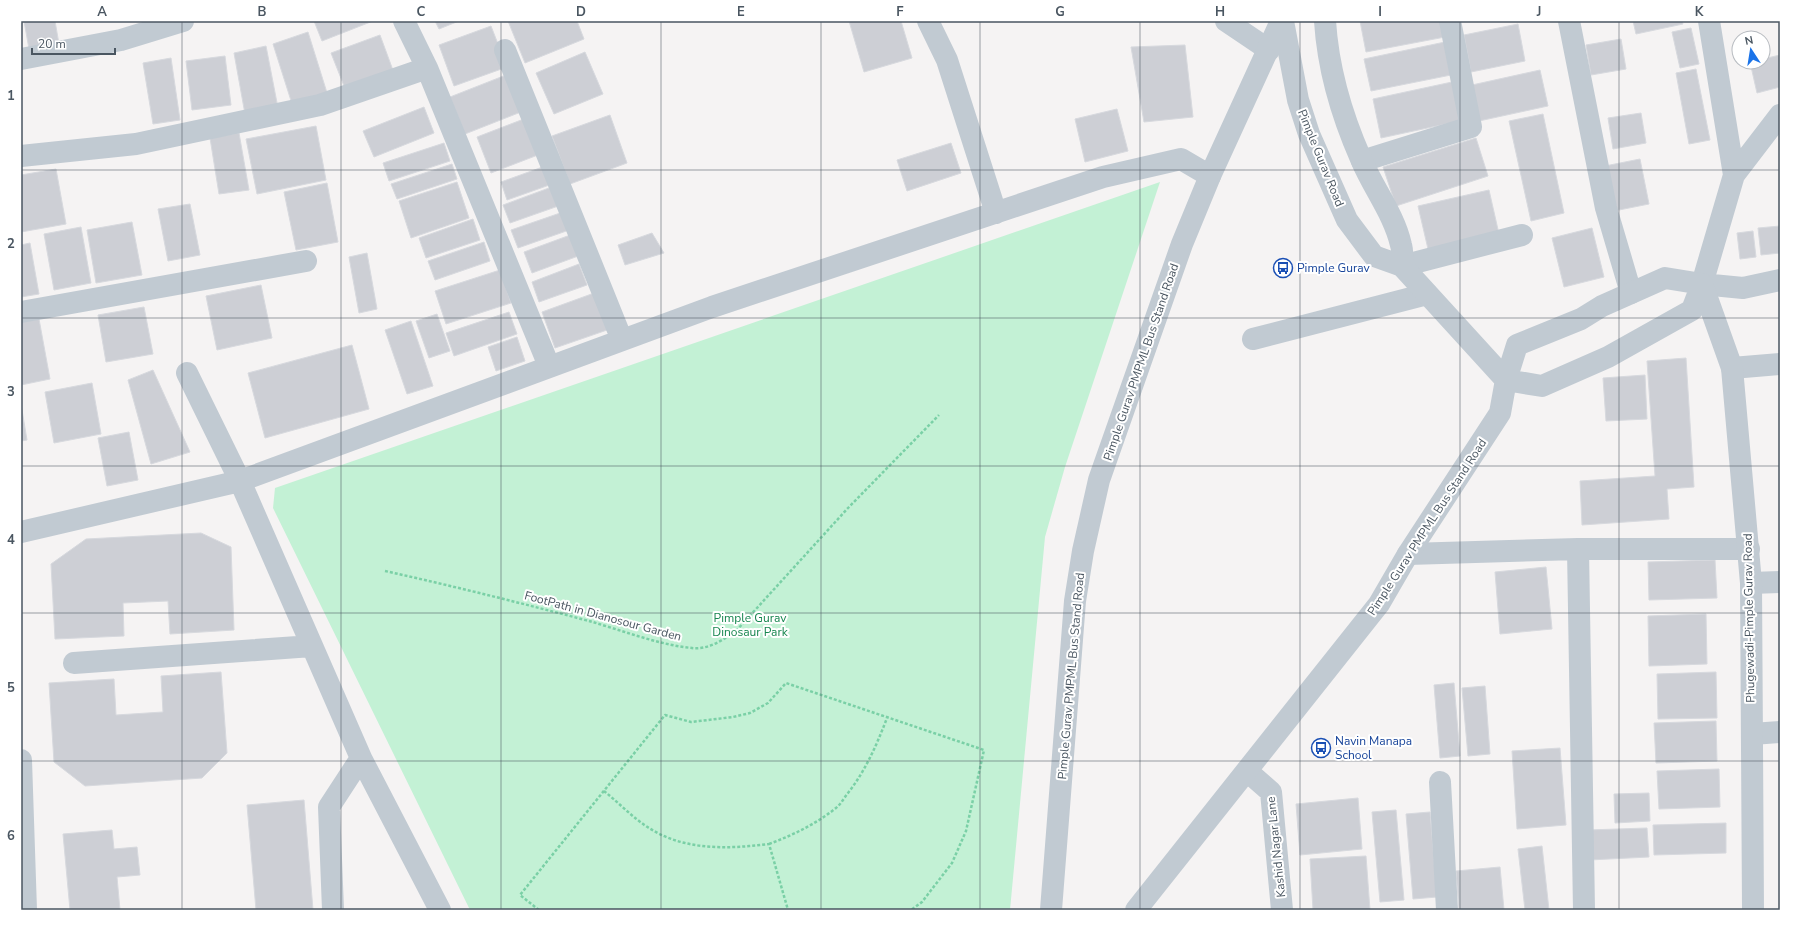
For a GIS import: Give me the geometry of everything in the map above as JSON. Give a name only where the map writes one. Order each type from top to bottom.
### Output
[{"type":"street","points":[[21,59],[121,40],[183,21]]},
{"type":"street","points":[[404,21],[427,68],[549,366]]},
{"type":"street","points":[[928,21],[947,60],[996,213]]},
{"type":"street","points":[[1226,21],[1269,50]]},
{"type":"street","name":"Pimple Gurav Road","points":[[1210,176],[1282,21]]},
{"type":"street","name":"Pimple Gurav Road","points":[[1282,21],[1298,100],[1309,134],[1347,220],[1374,256],[1402,266],[1506,380]]},
{"type":"street","points":[[1325,21],[1326,40],[1349,131],[1362,161],[1393,220],[1402,246],[1402,266],[1522,235]]},
{"type":"street","points":[[1362,161],[1471,127],[1450,21]]},
{"type":"street","points":[[1569,21],[1606,208],[1631,292],[1665,278],[1702,284],[1743,288],[1780,280]]},
{"type":"street","points":[[1709,21],[1734,175]]},
{"type":"street","points":[[505,50],[622,340]]},
{"type":"street","points":[[21,156],[136,144],[320,105],[427,68]]},
{"type":"street","points":[[1506,380],[1542,386],[1608,357],[1692,310],[1702,284],[1734,175],[1780,115]]},
{"type":"street","points":[[21,532],[240,481],[712,307],[1103,177],[1181,159],[1210,176]]},
{"type":"street","name":"Pimple Gurav PMPML Bus Stand Road","points":[[1051,910],[1075,601],[1083,551],[1102,472],[1182,244],[1210,176]]},
{"type":"street","points":[[21,312],[306,261]]},
{"type":"street","name":"Phugewadi-Pimple Gurav Road","points":[[1702,284],[1732,368],[1749,549],[1751,583],[1753,910]]},
{"type":"street","name":"Pimple Gurav PMPML Bus Stand Road","points":[[1136,910],[1379,604],[1408,554],[1500,412],[1506,380],[1517,345],[1581,319],[1602,306],[1631,292]]},
{"type":"street","points":[[1253,339],[1427,294]]},
{"type":"street","points":[[1732,368],[1780,364]]},
{"type":"street","points":[[187,373],[240,481],[361,758],[440,910]]},
{"type":"street","points":[[1408,554],[1578,550],[1749,549]]},
{"type":"street","points":[[1578,550],[1584,910]]},
{"type":"street","points":[[1751,583],[1780,582]]},
{"type":"street","points":[[74,663],[312,646]]},
{"type":"street","points":[[1752,734],[1780,732]]},
{"type":"street","points":[[333,910],[329,808],[361,758]]},
{"type":"street","points":[[21,760],[26,910]]},
{"type":"street","name":"Kashid Nagar Lane","points":[[1247,771],[1271,792],[1282,910]]},
{"type":"street","points":[[1440,782],[1447,910]]},
{"type":"path","name":"FootPath in Dianosour Garden","points":[[385,570],[588,621],[672,645],[693,649],[716,644],[736,631],[848,508],[939,415]]},
{"type":"path","points":[[539,910],[520,895],[665,715],[691,722],[733,718],[750,713],[768,703],[786,683],[984,750],[966,831],[952,863],[922,902],[911,910]]},
{"type":"path","points":[[604,791],[649,828],[671,840],[705,847],[734,848],[769,844],[816,822],[837,807],[857,781],[873,753],[888,718]]},
{"type":"path","points":[[769,844],[788,910]]},
{"type":"green space","name":"Pimple Gurav Dinosaur Park","points":[[1160,182],[1065,467],[1045,537],[1010,910],[470,910],[273,508],[275,488]]},
{"type":"building","points":[[24,21],[55,21],[59,44],[29,49]]},
{"type":"building","points":[[314,21],[373,21],[322,41]]},
{"type":"building","points":[[435,21],[459,21],[439,29]]},
{"type":"building","points":[[508,21],[577,21],[584,39],[525,63]]},
{"type":"building","points":[[849,21],[901,21],[912,58],[864,72]]},
{"type":"building","points":[[1360,21],[1442,21],[1445,37],[1366,52]]},
{"type":"building","points":[[1633,21],[1682,21],[1683,24],[1636,34]]},
{"type":"building","points":[[1518,24],[1525,61],[1471,72],[1464,35]]},
{"type":"building","points":[[491,26],[507,67],[454,86],[439,45]]},
{"type":"building","points":[[1691,28],[1699,64],[1680,68],[1672,32]]},
{"type":"building","points":[[308,32],[328,96],[293,107],[273,44]]},
{"type":"building","points":[[380,35],[394,73],[346,91],[331,53]]},
{"type":"building","points":[[1621,39],[1626,69],[1591,75],[1586,45]]},
{"type":"building","points":[[1445,42],[1451,75],[1371,91],[1364,59]]},
{"type":"building","points":[[1185,45],[1193,117],[1144,122],[1131,47]]},
{"type":"building","points":[[266,46],[278,108],[245,114],[234,53]]},
{"type":"building","points":[[585,52],[603,94],[554,114],[536,73]]},
{"type":"building","points":[[1780,55],[1780,87],[1757,93],[1752,70],[1771,70],[1771,57]]},
{"type":"building","points":[[225,56],[231,105],[192,110],[186,61]]},
{"type":"building","points":[[171,58],[180,120],[153,124],[143,63]]},
{"type":"building","points":[[1696,69],[1710,140],[1689,144],[1676,73]]},
{"type":"building","points":[[1540,70],[1548,106],[1479,121],[1472,85]]},
{"type":"building","points":[[511,73],[526,110],[465,134],[450,97]]},
{"type":"building","points":[[1452,82],[1460,121],[1381,138],[1373,99]]},
{"type":"building","points":[[424,107],[434,133],[374,157],[363,131]]},
{"type":"building","points":[[1117,109],[1128,151],[1085,162],[1075,119]]},
{"type":"building","points":[[1641,113],[1646,143],[1613,149],[1608,118]]},
{"type":"building","points":[[1543,114],[1564,213],[1531,221],[1509,121]]},
{"type":"building","points":[[610,115],[627,163],[570,184],[552,136]]},
{"type":"building","points":[[529,117],[543,153],[491,173],[477,137]]},
{"type":"building","points":[[316,126],[326,180],[257,194],[246,139]]},
{"type":"building","points":[[239,133],[249,190],[219,194],[210,138]]},
{"type":"building","points":[[1476,138],[1488,176],[1396,206],[1383,167]]},
{"type":"building","points":[[444,143],[450,161],[389,181],[383,163]]},
{"type":"building","points":[[951,143],[961,173],[907,191],[897,160]]},
{"type":"building","points":[[1640,159],[1649,204],[1614,211],[1605,166]]},
{"type":"building","points":[[452,164],[457,179],[397,199],[391,184]]},
{"type":"building","points":[[548,165],[555,183],[507,200],[501,182]]},
{"type":"building","points":[[56,169],[66,224],[21,232],[21,175]]},
{"type":"building","points":[[457,182],[469,218],[411,238],[399,201]]},
{"type":"building","points":[[327,183],[338,242],[296,250],[284,192]]},
{"type":"building","points":[[557,185],[564,204],[510,223],[503,205]]},
{"type":"building","points":[[1489,190],[1499,234],[1428,249],[1418,206]]},
{"type":"building","points":[[190,204],[200,255],[168,261],[158,209]]},
{"type":"building","points":[[566,211],[572,229],[518,248],[511,230]]},
{"type":"building","points":[[473,219],[480,240],[426,258],[419,238]]},
{"type":"building","points":[[132,222],[142,275],[96,283],[87,230]]},
{"type":"building","points":[[1780,226],[1780,253],[1761,255],[1758,228]]},
{"type":"building","points":[[81,227],[91,283],[54,290],[44,234]]},
{"type":"building","points":[[1592,228],[1604,277],[1564,287],[1552,238]]},
{"type":"building","points":[[1753,231],[1756,257],[1740,259],[1737,233]]},
{"type":"building","points":[[652,233],[664,253],[625,265],[618,245]]},
{"type":"building","points":[[573,234],[581,255],[532,273],[524,252]]},
{"type":"building","points":[[484,242],[490,261],[435,280],[428,261]]},
{"type":"building","points":[[30,243],[39,294],[21,297],[21,245]]},
{"type":"building","points":[[367,253],[377,309],[359,313],[349,257]]},
{"type":"building","points":[[579,264],[587,285],[539,302],[532,282]]},
{"type":"building","points":[[500,270],[511,303],[446,324],[435,291]]},
{"type":"building","points":[[261,285],[272,338],[217,350],[206,296]]},
{"type":"building","points":[[597,292],[610,329],[555,348],[542,312]]},
{"type":"building","points":[[144,307],[153,354],[106,362],[98,315]]},
{"type":"building","points":[[509,312],[517,334],[454,356],[446,333]]},
{"type":"building","points":[[437,314],[450,351],[429,358],[416,321]]},
{"type":"building","points":[[39,319],[50,379],[21,385],[21,322]]},
{"type":"building","points":[[411,321],[433,386],[407,394],[385,330]]},
{"type":"building","points":[[517,337],[525,361],[496,371],[488,347]]},
{"type":"building","points":[[352,345],[369,409],[265,438],[248,373]]},
{"type":"building","points":[[1686,358],[1694,487],[1667,489],[1669,519],[1582,525],[1580,481],[1655,476],[1647,361]]},
{"type":"building","points":[[153,370],[190,452],[151,464],[128,380]]},
{"type":"building","points":[[1645,375],[1647,419],[1606,421],[1603,378]]},
{"type":"building","points":[[92,383],[101,434],[54,443],[45,392]]},
{"type":"building","points":[[21,404],[27,440],[21,441]]},
{"type":"building","points":[[129,432],[138,480],[107,486],[98,438]]},
{"type":"building","points":[[201,533],[231,547],[234,630],[170,634],[168,601],[123,603],[124,636],[55,639],[51,564],[86,539]]},
{"type":"building","points":[[1715,560],[1717,598],[1649,600],[1648,562]]},
{"type":"building","points":[[1546,567],[1552,629],[1500,634],[1495,572]]},
{"type":"building","points":[[1706,614],[1707,664],[1649,666],[1648,616]]},
{"type":"building","points":[[221,672],[227,753],[202,778],[85,786],[54,762],[49,683],[114,679],[116,715],[163,712],[161,676]]},
{"type":"building","points":[[1716,672],[1717,718],[1658,719],[1657,674]]},
{"type":"building","points":[[1454,683],[1460,756],[1440,758],[1434,685]]},
{"type":"building","points":[[1485,686],[1490,754],[1468,756],[1462,688]]},
{"type":"building","points":[[1716,721],[1717,761],[1656,763],[1654,723]]},
{"type":"building","points":[[1560,748],[1566,825],[1517,829],[1512,751]]},
{"type":"building","points":[[1719,769],[1720,807],[1659,809],[1657,771]]},
{"type":"building","points":[[1649,793],[1650,821],[1615,823],[1614,794]]},
{"type":"building","points":[[1358,798],[1362,849],[1300,855],[1296,804]]},
{"type":"building","points":[[304,800],[313,910],[256,910],[247,805]]},
{"type":"building","points":[[1396,810],[1404,900],[1380,902],[1372,812]]},
{"type":"building","points":[[1430,812],[1437,897],[1413,899],[1406,814]]},
{"type":"building","points":[[1726,823],[1726,853],[1654,855],[1653,825]]},
{"type":"building","points":[[1647,828],[1649,857],[1589,860],[1588,830]]},
{"type":"building","points":[[112,830],[114,849],[137,847],[140,875],[117,877],[120,910],[70,910],[63,834]]},
{"type":"building","points":[[1542,846],[1549,910],[1525,910],[1518,849]]},
{"type":"building","points":[[1366,856],[1370,910],[1313,910],[1310,859]]},
{"type":"building","points":[[1500,867],[1504,910],[1459,910],[1456,871]]},
{"type":"place","name":"Pimple Gurav","points":[[1283,268]]},
{"type":"place","name":"Navin Manapa School","points":[[1321,748]]}]
